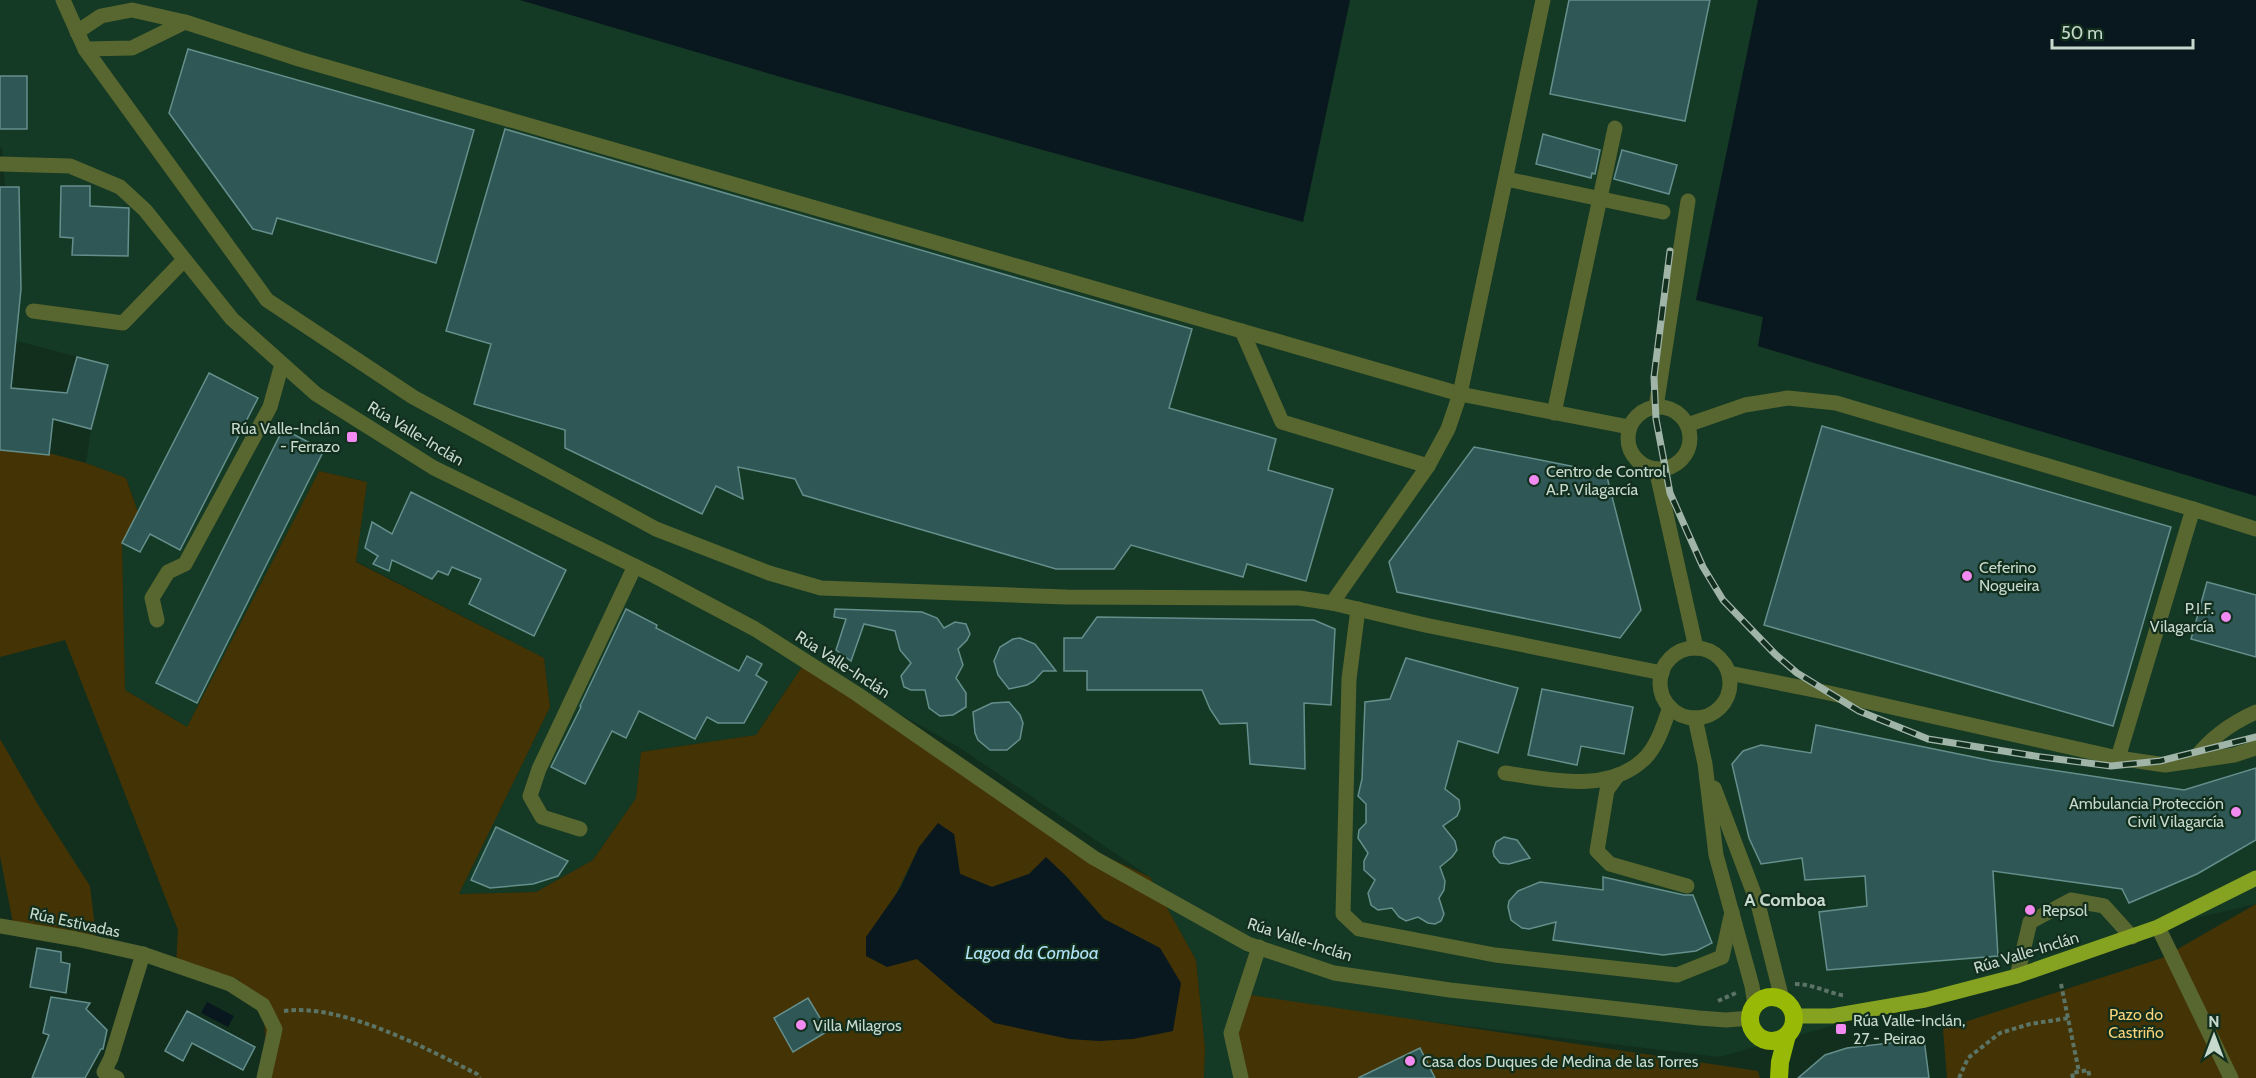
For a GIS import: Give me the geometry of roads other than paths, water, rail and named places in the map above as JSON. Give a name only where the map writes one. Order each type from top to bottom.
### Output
[{"type":"highway","points":[[1767,997],[1782,999],[1792,1009],[1794,1016],[1793,1026],[1787,1035],[1780,1062],[1778,1078],[1770,1049],[1764,1039],[1756,1033],[1753,1012],[1767,997]]},
{"type":"highway","points":[[1764,1039],[1776,1040],[1787,1035]]},
{"type":"main road","name":"Rúa Valle-Inclán","points":[[1794,1016],[1832,1016],[1925,1000],[2017,976],[2158,927],[2256,878]]},
{"type":"street","points":[[63,0],[85,50],[267,300],[413,398],[656,529],[769,573],[820,588],[1066,597],[1299,598],[1332,603],[1425,626],[1662,673]]},
{"type":"street","points":[[1332,603],[1428,466],[1448,429],[1460,394],[1543,0]]},
{"type":"street","points":[[77,32],[101,16],[132,10],[185,22],[322,66],[1460,394],[1629,427]]},
{"type":"street","points":[[85,50],[132,48],[185,22]]},
{"type":"street","points":[[1554,412],[1614,128]]},
{"type":"street","name":"Rúa Valle-Inclán","points":[[0,164],[70,166],[120,187],[145,210],[183,261],[232,319],[316,394],[434,468],[635,566],[755,629],[857,694],[1094,858],[1248,944],[1334,973],[1450,990],[1726,1020],[1753,1012]]},
{"type":"street","points":[[1506,179],[1663,213]]},
{"type":"street","points":[[1656,407],[1688,201]]},
{"type":"street","points":[[33,311],[123,323],[183,261]]},
{"type":"street","points":[[1242,331],[1282,422],[1428,466]]},
{"type":"street","points":[[157,620],[152,598],[168,572],[185,564],[270,407],[282,364]]},
{"type":"street","points":[[1688,425],[1745,405],[1788,398],[1836,403],[2193,509],[2256,530]]},
{"type":"street","points":[[1656,407],[1667,408],[1675,411],[1688,425],[1690,441],[1684,456],[1673,466],[1656,469],[1647,467],[1632,454],[1627,436],[1629,427],[1640,412],[1656,407]]},
{"type":"street","points":[[1656,469],[1696,648]]},
{"type":"street","points":[[2118,758],[2193,509]]},
{"type":"street","points":[[580,829],[542,817],[530,796],[539,769],[635,566]]},
{"type":"street","points":[[1358,609],[1349,679],[1343,914],[1359,929],[1495,955],[1677,975],[1722,957],[1732,912]]},
{"type":"street","points":[[1696,648],[1707,650],[1717,655],[1729,673],[1729,694],[1716,712],[1706,716],[1695,718],[1686,716],[1670,707],[1661,691],[1662,673],[1671,658],[1678,652],[1696,648]]},
{"type":"street","points":[[1729,673],[1829,693],[2118,758],[2164,765],[2234,755],[2256,748]]},
{"type":"street","points":[[1505,773],[1579,783],[1618,775],[1643,760],[1663,726],[1670,707]]},
{"type":"street","points":[[2193,761],[2220,733],[2237,720],[2256,712]]},
{"type":"street","points":[[1695,718],[1705,764],[1716,855],[1752,986],[1753,1012]]},
{"type":"street","points":[[1705,764],[1758,904],[1782,999]]},
{"type":"street","points":[[1618,775],[1607,790],[1597,851],[1610,864],[1687,886]]},
{"type":"street","points":[[2017,976],[2030,922],[2071,900],[2104,906],[2132,937]]},
{"type":"street","name":"Rúa Estivadas","points":[[0,926],[76,939],[143,954],[230,984],[263,1005],[275,1029],[264,1078]]},
{"type":"street","points":[[2158,927],[2231,1078]]},
{"type":"street","points":[[1241,1078],[1231,1033],[1259,948]]},
{"type":"street","points":[[106,1076],[143,954]]},
{"type":"water","points":[[520,0],[1350,0],[1303,222],[791,80]]},
{"type":"water","points":[[1758,0],[2256,0],[2256,496],[1758,346],[1763,317],[1696,300]]},
{"type":"water","name":"Lagoa da Comboa","points":[[938,823],[954,834],[960,874],[992,887],[1029,874],[1046,857],[1104,919],[1160,948],[1181,983],[1173,1031],[1133,1039],[1099,1041],[1069,1039],[994,1023],[917,959],[887,967],[866,956],[866,937],[901,887],[919,847]]},
{"type":"water","points":[[207,1002],[234,1016],[228,1027],[201,1013]]},
{"type":"railway","points":[[1670,251],[1654,377],[1656,419],[1670,493],[1703,567],[1723,600],[1775,654],[1797,673],[1859,711],[1928,739],[2041,757],[2111,766],[2160,761],[2256,737]]},
{"type":"place","name":"Rúa Valle-Inclán - Ferrazo","points":[[352,437]]},
{"type":"place","name":"Centro de Control A.P. Vilagarcía","points":[[1534,480]]},
{"type":"place","name":"Ceferino Nogueira","points":[[1967,576]]},
{"type":"place","name":"P.I.F. Vilagarcía","points":[[2226,617]]},
{"type":"place","name":"Ambulancia Protección Civil Vilagarcía","points":[[2236,812]]},
{"type":"place","name":"Repsol","points":[[2030,910]]},
{"type":"place","name":"Villa Milagros","points":[[801,1025]]},
{"type":"place","name":"Rúa Valle-Inclán, 27 - Peirao","points":[[1841,1029]]},
{"type":"place","name":"Casa dos Duques de Medina de las Torres","points":[[1410,1061]]},
{"type":"district","name":"A Comboa","points":[[1785,900]]},
{"type":"park label","name":"Pazo do Castriño","points":[[2136,1023]]}]
